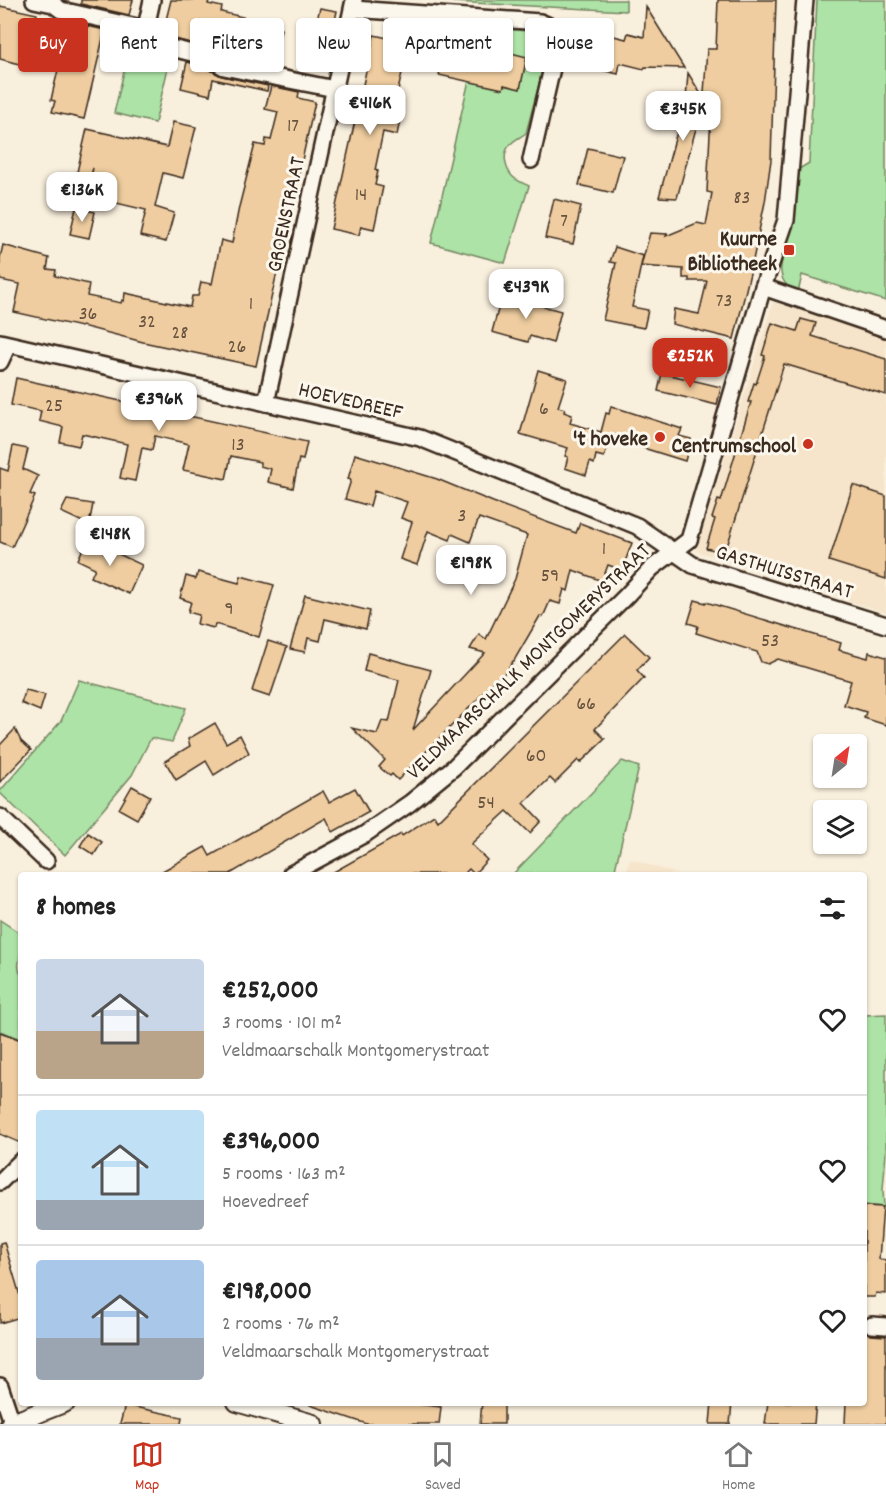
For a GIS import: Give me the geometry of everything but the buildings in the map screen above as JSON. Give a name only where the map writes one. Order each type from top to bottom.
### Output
[{"type":"street","points":[[34,0],[53,4],[61,10],[100,19]]},
{"type":"street","points":[[148,18],[152,0]]},
{"type":"street","name":"VELDMAARSCHALK MONTGOMERYSTRAAT","points":[[295,872],[365,834],[410,803],[454,767],[652,568],[689,540],[763,287],[786,220],[805,0]]},
{"type":"street","points":[[354,4],[540,22],[556,29],[557,46],[531,160]]},
{"type":"street","name":"GROENSTRAAT","points":[[266,403],[354,4]]},
{"type":"street","points":[[178,50],[204,56],[224,67],[335,89]]},
{"type":"street","points":[[763,287],[886,329]]},
{"type":"street","points":[[0,362],[4,343]]},
{"type":"street","name":"HOEVEDREEF","points":[[4,343],[420,438],[637,526],[673,552]]},
{"type":"street","name":"GASTHUISSTRAAT","points":[[673,552],[693,565],[886,625]]},
{"type":"street","points":[[0,817],[46,861]]},
{"type":"street","points":[[0,1182],[18,1164]]},
{"type":"street","points":[[0,1386],[11,1423],[56,1406]]},
{"type":"street","points":[[251,1406],[313,1424]]},
{"type":"shaded area","name":"Centrumschool","points":[[773,302],[886,337],[886,613],[696,551]]},
{"type":"shaded area","points":[[630,859],[672,872],[627,872]]},
{"type":"green space","points":[[453,0],[626,0],[626,11],[453,2]]},
{"type":"green space","points":[[817,0],[886,0],[886,301],[802,275],[798,293],[786,285],[782,276],[781,263],[791,231],[799,169],[809,163]]},
{"type":"green space","points":[[513,30],[525,31],[525,72],[542,72],[526,133],[511,143],[506,152],[506,165],[512,176],[529,186],[505,263],[431,243],[471,72],[513,72]]},
{"type":"green space","points":[[124,72],[167,72],[155,123],[114,113]]},
{"type":"green space","points":[[79,680],[186,708],[172,742],[151,738],[132,775],[65,855],[0,791],[61,721]]},
{"type":"green space","points":[[622,761],[639,767],[614,872],[515,872]]},
{"type":"green space","points":[[0,920],[18,932],[18,1038],[0,1031]]},
{"type":"green space","points":[[886,1014],[884,1207],[867,1205],[867,1015]]},
{"type":"place","name":"Kuurne Bibliotheek","points":[[789,250]]},
{"type":"place","name":"'t hoveke","points":[[660,437]]},
{"type":"place","name":"Centrumschool","points":[[808,444]]}]
